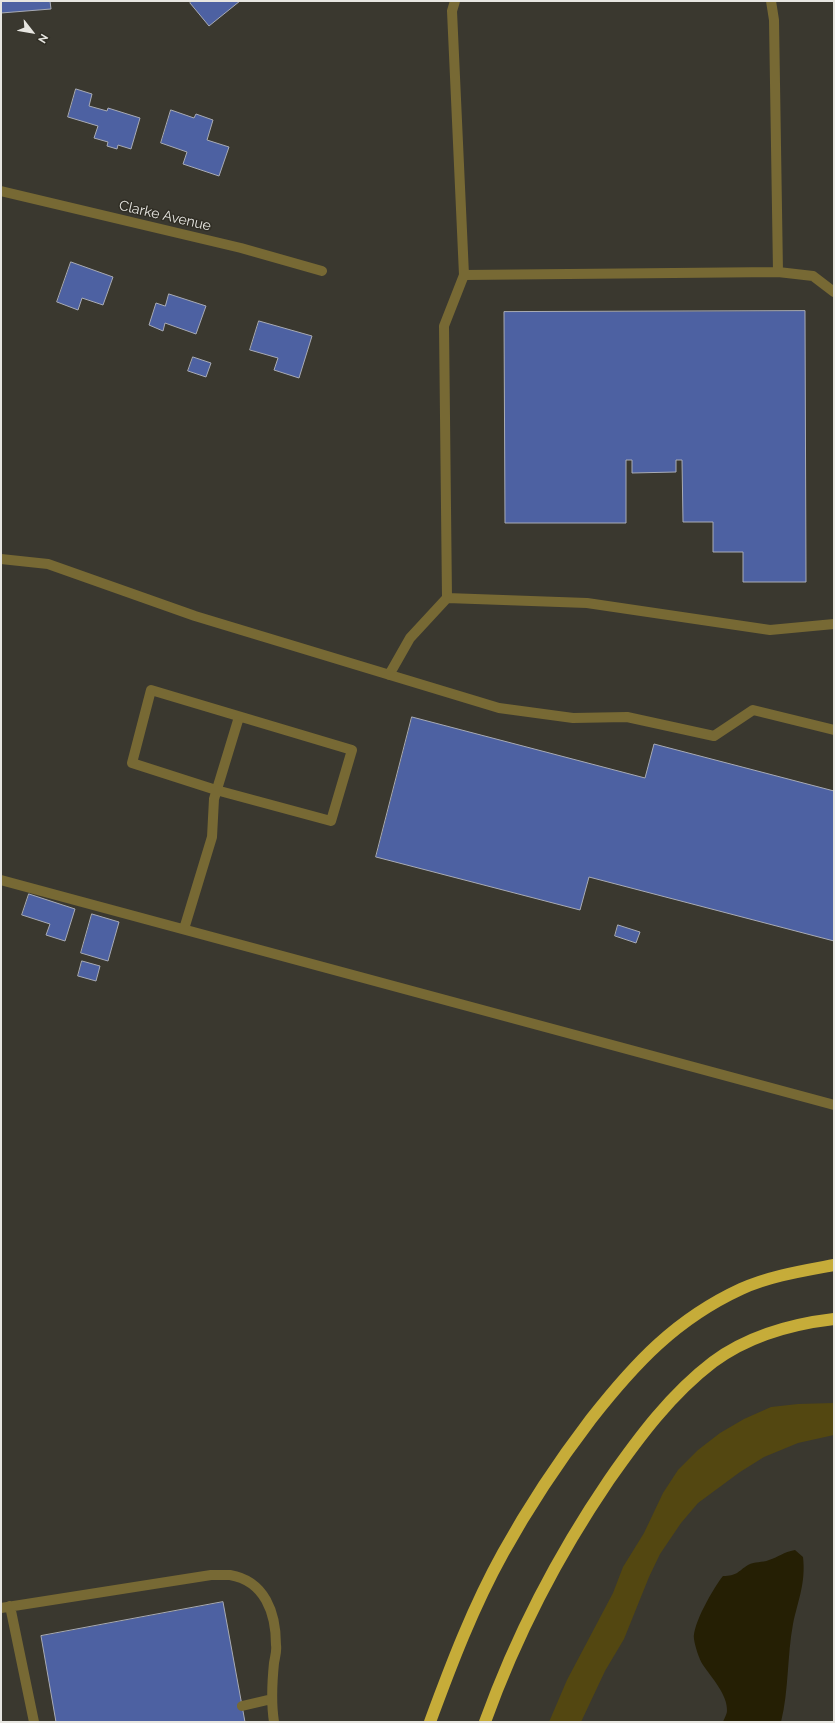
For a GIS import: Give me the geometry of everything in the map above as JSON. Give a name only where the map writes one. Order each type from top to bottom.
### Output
[{"type":"highway","points":[[430,1722],[465,1634],[502,1554],[550,1477],[578,1436],[637,1364],[661,1340],[684,1322],[741,1289],[765,1279],[834,1265]]},
{"type":"highway","points":[[485,1722],[524,1628],[567,1546],[617,1469],[669,1402],[714,1362],[763,1334],[808,1323],[834,1319]]},
{"type":"street","points":[[389,674],[410,638],[448,598],[444,326],[464,275],[452,11],[455,1]]},
{"type":"street","points":[[771,1],[774,20],[778,272]]},
{"type":"street","name":"Clarke Avenue","points":[[1,191],[241,248],[322,271]]},
{"type":"street","points":[[464,275],[778,272],[813,276],[834,292]]},
{"type":"street","points":[[1,559],[48,564],[195,616],[499,708],[572,718],[627,717],[714,736],[753,710],[834,730]]},
{"type":"street","points":[[448,598],[587,603],[770,630],[834,624]]},
{"type":"street","points":[[151,690],[352,750],[331,822],[216,790],[132,763],[151,690]]},
{"type":"street","points":[[184,928],[212,837],[214,799],[216,790],[239,717]]},
{"type":"street","points":[[1,880],[184,928],[834,1105]]},
{"type":"street","points":[[34,1722],[5,1607],[211,1575],[230,1576],[249,1582],[263,1593],[273,1617],[277,1646],[272,1700],[274,1722]]},
{"type":"street","points":[[242,1706],[272,1700]]},
{"type":"shaded area","points":[[834,1403],[834,1435],[798,1443],[764,1457],[740,1472],[698,1503],[681,1523],[660,1554],[624,1639],[605,1671],[581,1722],[549,1722],[567,1680],[613,1593],[623,1567],[644,1533],[663,1493],[678,1470],[698,1450],[720,1433],[744,1419],[771,1407],[798,1404]]},
{"type":"shaded area","points":[[795,1550],[803,1557],[804,1566],[801,1591],[791,1636],[784,1710],[781,1722],[723,1722],[727,1711],[727,1705],[722,1693],[697,1652],[694,1639],[696,1625],[709,1597],[723,1576],[728,1576],[739,1572],[748,1565],[756,1562],[766,1561]]},
{"type":"building","points":[[1,1],[50,1],[51,9],[1,13]]},
{"type":"building","points":[[192,1],[240,1],[209,26],[190,3]]},
{"type":"building","points":[[76,89],[92,94],[89,106],[107,111],[108,108],[140,118],[131,149],[118,145],[117,149],[107,146],[108,142],[94,138],[98,126],[68,117]]},
{"type":"building","points":[[171,110],[194,118],[196,114],[213,120],[207,140],[229,147],[219,176],[183,164],[187,152],[161,143]]},
{"type":"building","points":[[71,262],[113,277],[103,305],[82,298],[78,310],[57,302]]},
{"type":"building","points":[[169,294],[206,306],[196,334],[165,323],[163,331],[149,325],[156,303],[165,306]]},
{"type":"building","points":[[805,311],[806,582],[743,582],[743,552],[713,552],[713,522],[683,522],[682,460],[676,460],[676,472],[632,473],[632,460],[626,460],[626,523],[505,523],[504,312]]},
{"type":"building","points":[[259,321],[312,336],[299,378],[274,370],[278,358],[250,350]]},
{"type":"building","points":[[193,357],[211,363],[206,377],[188,371]]},
{"type":"building","points":[[412,717],[645,778],[654,744],[834,791],[834,941],[589,877],[580,910],[376,857]]},
{"type":"building","points":[[29,894],[75,909],[65,941],[46,935],[50,924],[22,915]]},
{"type":"building","points":[[92,914],[119,922],[108,961],[81,953]]},
{"type":"building","points":[[618,925],[640,932],[636,943],[615,936]]},
{"type":"building","points":[[82,961],[100,966],[96,981],[78,976]]},
{"type":"building","points":[[223,1602],[245,1722],[56,1722],[41,1636]]}]
